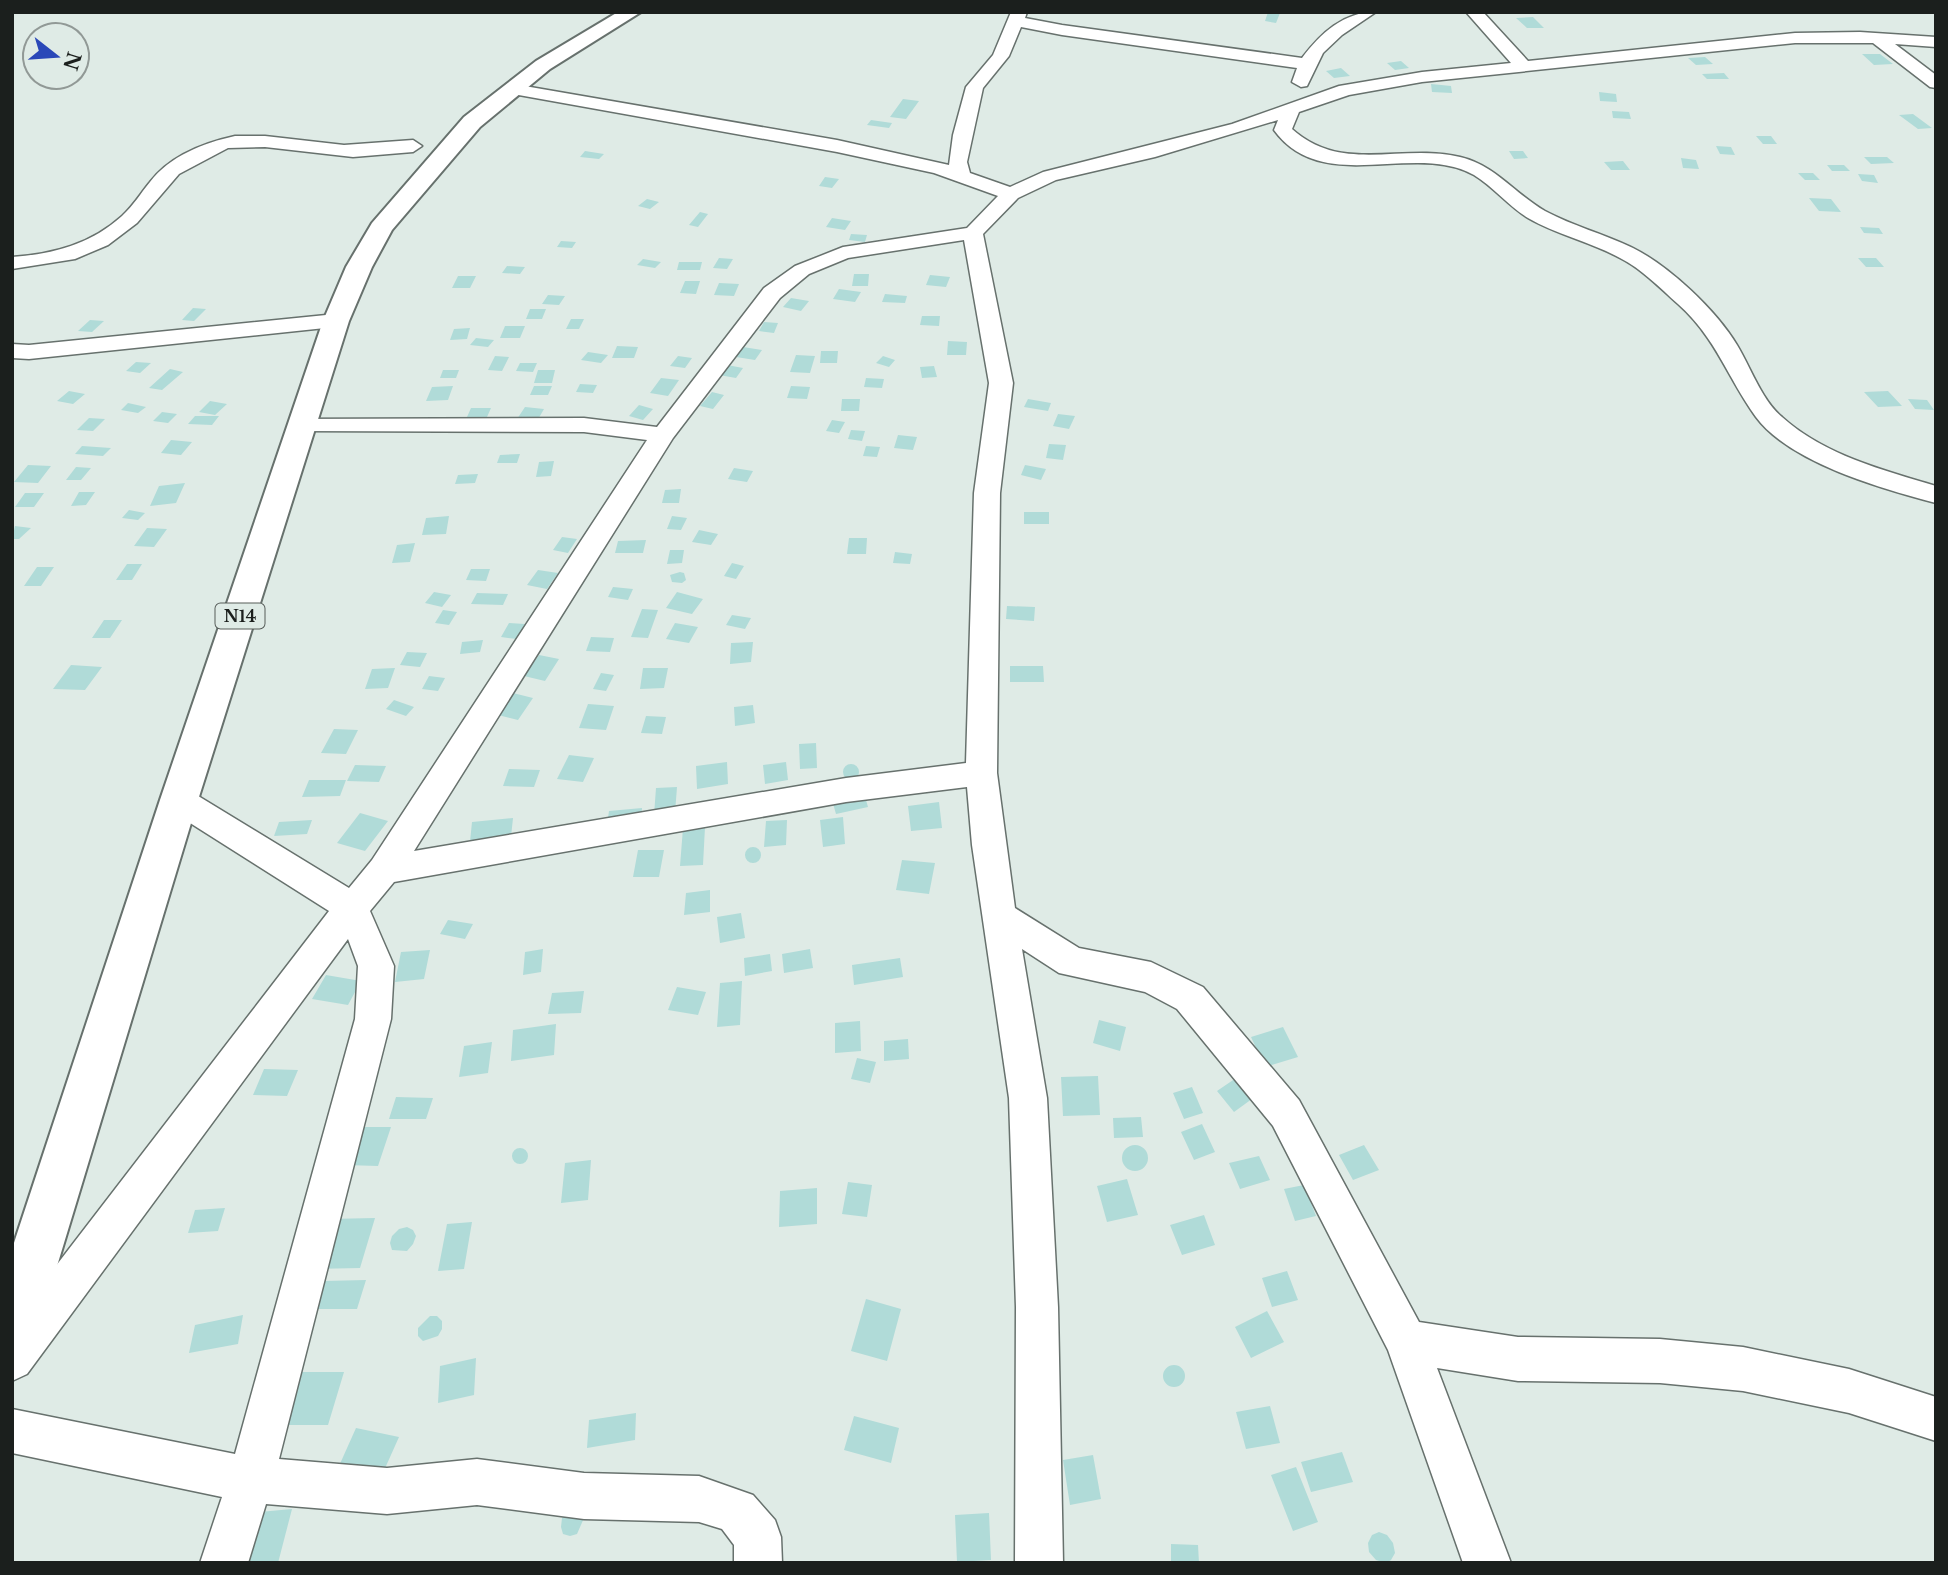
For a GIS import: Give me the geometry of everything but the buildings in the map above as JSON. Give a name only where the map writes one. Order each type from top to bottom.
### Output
[{"type":"main road","name":"N14","points":[[12,1329],[179,800],[336,321],[359,267],[381,228],[472,122],[543,65],[632,12]]},
{"type":"street","points":[[1368,12],[1347,23],[1325,41],[1303,72],[1294,109],[1283,130],[1291,141],[1310,151],[1370,162],[1434,160],[1461,163],[1479,170],[1535,213],[1637,259],[1687,301],[1716,331],[1771,420],[1810,447],[1847,465],[1936,495]]},
{"type":"street","points":[[1474,12],[1524,66]]},
{"type":"street","points":[[961,176],[958,162],[962,135],[975,87],[1001,57],[1018,17],[1062,30],[1308,64]]},
{"type":"street","points":[[1838,21],[1936,83]]},
{"type":"street","points":[[12,1359],[352,908],[384,870],[663,435],[772,293],[803,270],[843,253],[973,233],[1011,194],[1050,176],[1161,150],[1294,109],[1345,90],[1422,77],[1719,44],[1795,38],[1936,42]]},
{"type":"street","points":[[513,89],[837,146],[961,176],[1011,194]]},
{"type":"street","points":[[12,262],[40,262],[89,249],[112,234],[145,204],[158,183],[181,162],[226,143],[254,142],[342,151],[413,146]]},
{"type":"street","points":[[973,233],[1001,383],[988,492],[981,773],[988,845],[1027,1098],[1037,1307],[1039,1563]]},
{"type":"street","points":[[12,351],[29,352],[336,321]]},
{"type":"street","points":[[303,424],[584,425],[663,435]]},
{"type":"street","points":[[384,870],[846,790],[981,773]]},
{"type":"street","points":[[179,800],[352,908],[376,967],[373,1019],[251,1480],[225,1563]]},
{"type":"street","points":[[999,916],[1071,962],[1151,978],[1190,998],[1286,1113],[1406,1341],[1488,1563]]},
{"type":"street","points":[[1406,1341],[1518,1359],[1660,1361],[1743,1369],[1849,1391],[1936,1419]]},
{"type":"street","points":[[12,1431],[251,1480],[387,1490],[477,1482],[584,1496],[699,1499],[737,1511],[758,1537],[758,1563]]}]
